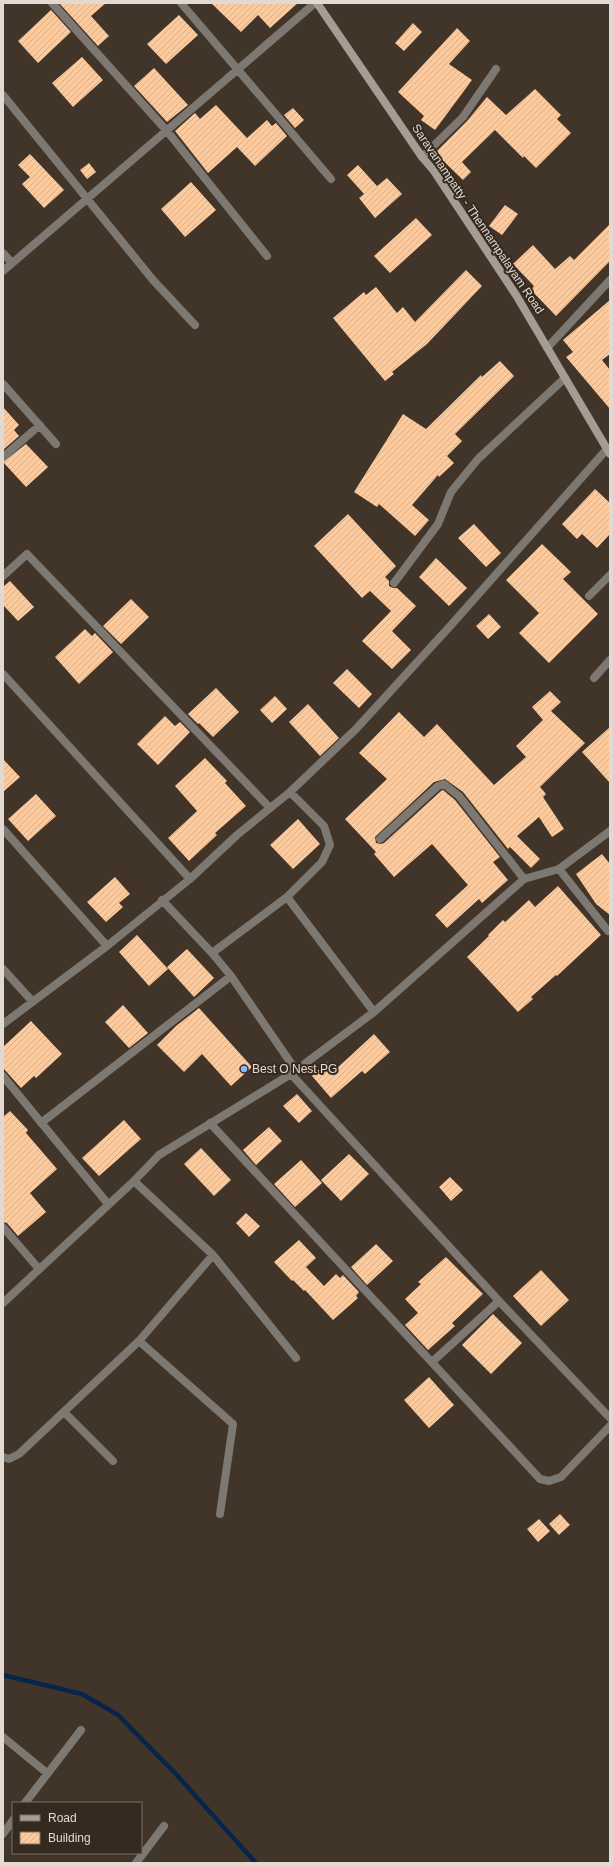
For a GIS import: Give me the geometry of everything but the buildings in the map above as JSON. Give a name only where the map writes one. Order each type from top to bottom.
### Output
[{"type":"main road","name":"Saravanampatty - Thennampalayam Road","points":[[316,3],[422,157],[434,171],[516,295],[608,451]]},
{"type":"street","points":[[52,3],[167,130],[267,256]]},
{"type":"street","points":[[181,3],[331,179]]},
{"type":"street","points":[[3,271],[316,3]]},
{"type":"street","points":[[422,157],[463,117],[496,69]]},
{"type":"street","points":[[3,95],[153,280],[194,326]]},
{"type":"street","points":[[3,253],[12,263]]},
{"type":"street","points":[[547,348],[610,280]]},
{"type":"street","points":[[394,583],[438,524],[451,492],[478,459],[565,378]]},
{"type":"street","points":[[3,384],[56,444]]},
{"type":"street","points":[[3,457],[40,425]]},
{"type":"street","points":[[3,1024],[107,946],[190,878],[236,834],[290,792],[356,729],[608,451]]},
{"type":"street","points":[[3,576],[26,554],[270,808]]},
{"type":"street","points":[[589,596],[610,575]]},
{"type":"street","points":[[594,678],[610,660]]},
{"type":"street","points":[[3,674],[190,878]]},
{"type":"street","points":[[380,839],[438,786],[444,784],[459,796],[524,879]]},
{"type":"street","points":[[212,953],[287,897],[322,862],[330,845],[324,826],[290,792]]},
{"type":"street","points":[[3,829],[107,946]]},
{"type":"street","points":[[3,1303],[134,1181],[159,1155],[293,1071],[374,1012],[524,879],[559,869],[610,831]]},
{"type":"street","points":[[559,869],[608,931]]},
{"type":"street","points":[[287,897],[374,1012]]},
{"type":"street","points":[[162,900],[212,953],[231,976],[293,1071],[499,1301],[610,1418]]},
{"type":"street","points":[[3,969],[32,1001]]},
{"type":"street","points":[[41,1123],[231,976]]},
{"type":"street","points":[[3,1076],[108,1204]]},
{"type":"street","points":[[210,1123],[540,1479],[549,1481],[562,1477],[610,1426]]},
{"type":"street","points":[[134,1181],[213,1255],[296,1358]]},
{"type":"street","points":[[3,1227],[39,1269]]},
{"type":"street","points":[[3,1457],[9,1459],[19,1454],[139,1341],[213,1255]]},
{"type":"street","points":[[432,1362],[499,1301]]},
{"type":"street","points":[[139,1341],[233,1424],[220,1514]]},
{"type":"street","points":[[64,1412],[113,1461]]},
{"type":"street","points":[[26,1802],[81,1730]]},
{"type":"street","points":[[3,1737],[47,1773]]},
{"type":"street","points":[[3,1834],[12,1821]]},
{"type":"street","points":[[136,1863],[164,1826]]},
{"type":"waterway","points":[[3,1675],[82,1694],[118,1715],[174,1772],[256,1863]]},
{"type":"place","name":"Best O Nest PG","points":[[244,1069]]}]
